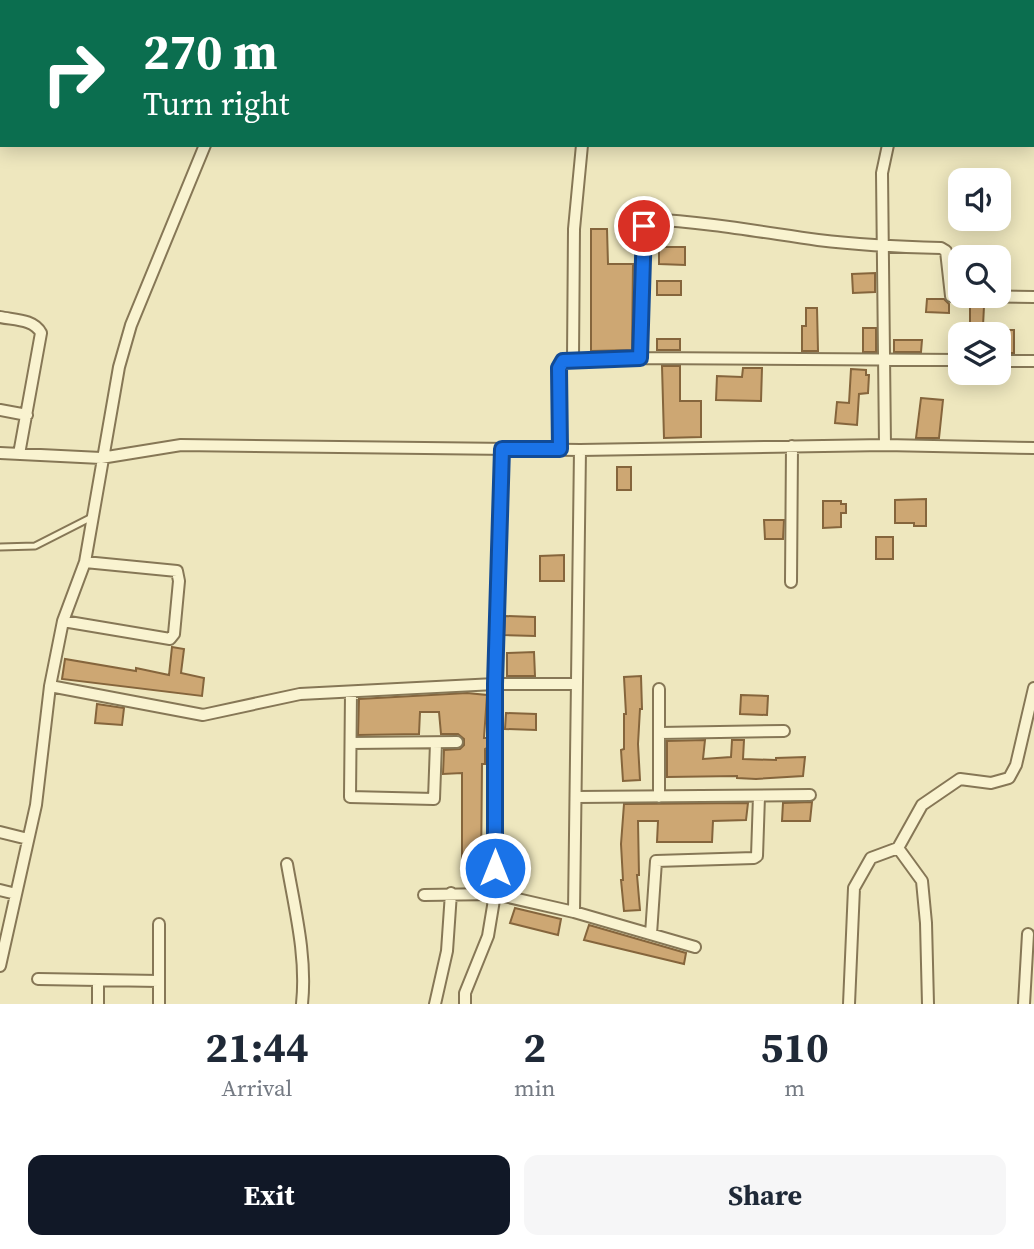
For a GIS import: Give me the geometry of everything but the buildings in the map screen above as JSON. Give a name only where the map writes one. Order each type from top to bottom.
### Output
[{"type":"street","points":[[1,959],[36,804],[50,687],[63,621],[85,562],[119,367],[131,324],[204,147]]},
{"type":"street","points":[[573,359],[574,229],[582,147]]},
{"type":"street","points":[[885,445],[882,173],[888,147]]},
{"type":"street","points":[[640,358],[643,232],[648,219],[704,222],[820,240],[941,248],[946,251],[951,296],[1034,297]]},
{"type":"street","points":[[0,317],[32,323],[39,327],[41,333],[19,454]]},
{"type":"street","points":[[560,449],[559,368],[563,361],[640,358],[948,360]]},
{"type":"street","points":[[1011,361],[1034,361]]},
{"type":"street","points":[[0,410],[27,415]]},
{"type":"street","points":[[0,453],[102,458],[181,445],[580,450],[885,445],[1034,448]]},
{"type":"street","points":[[791,582],[792,446]]},
{"type":"street","points":[[465,1004],[465,993],[488,936],[495,894],[495,684],[502,449]]},
{"type":"street","points":[[574,912],[580,450]]},
{"type":"street","points":[[63,621],[170,639],[174,634],[179,581],[177,571],[85,562]]},
{"type":"street","points":[[50,687],[203,715],[287,695],[495,684],[576,684]]},
{"type":"street","points":[[849,1004],[854,888],[870,858],[898,848],[922,805],[960,779],[991,783],[1009,778],[1030,722],[1034,688]]},
{"type":"street","points":[[659,689],[659,797]]},
{"type":"street","points":[[351,693],[350,797],[431,800],[436,796],[436,743]]},
{"type":"street","points":[[660,733],[784,731]]},
{"type":"street","points":[[351,743],[457,743]]},
{"type":"street","points":[[577,797],[810,795]]},
{"type":"street","points":[[651,934],[656,861],[754,858],[757,856],[759,796]]},
{"type":"street","points":[[0,832],[29,839]]},
{"type":"street","points":[[898,848],[922,881],[928,1004]]},
{"type":"street","points":[[288,864],[303,955],[302,1004]]},
{"type":"street","points":[[0,890],[16,894]]},
{"type":"street","points":[[435,1004],[447,951],[451,894]]},
{"type":"street","points":[[424,895],[495,894],[574,912],[695,947]]},
{"type":"street","points":[[159,924],[159,1004]]},
{"type":"street","points":[[1027,998],[1028,934]]},
{"type":"street","points":[[38,979],[159,981]]},
{"type":"street","points":[[98,980],[98,1004]]},
{"type":"lane","points":[[0,547],[35,546],[92,517]]},
{"type":"route","points":[[495,868],[495,684],[502,449],[560,449],[559,368],[563,361],[640,358],[644,226]]}]
